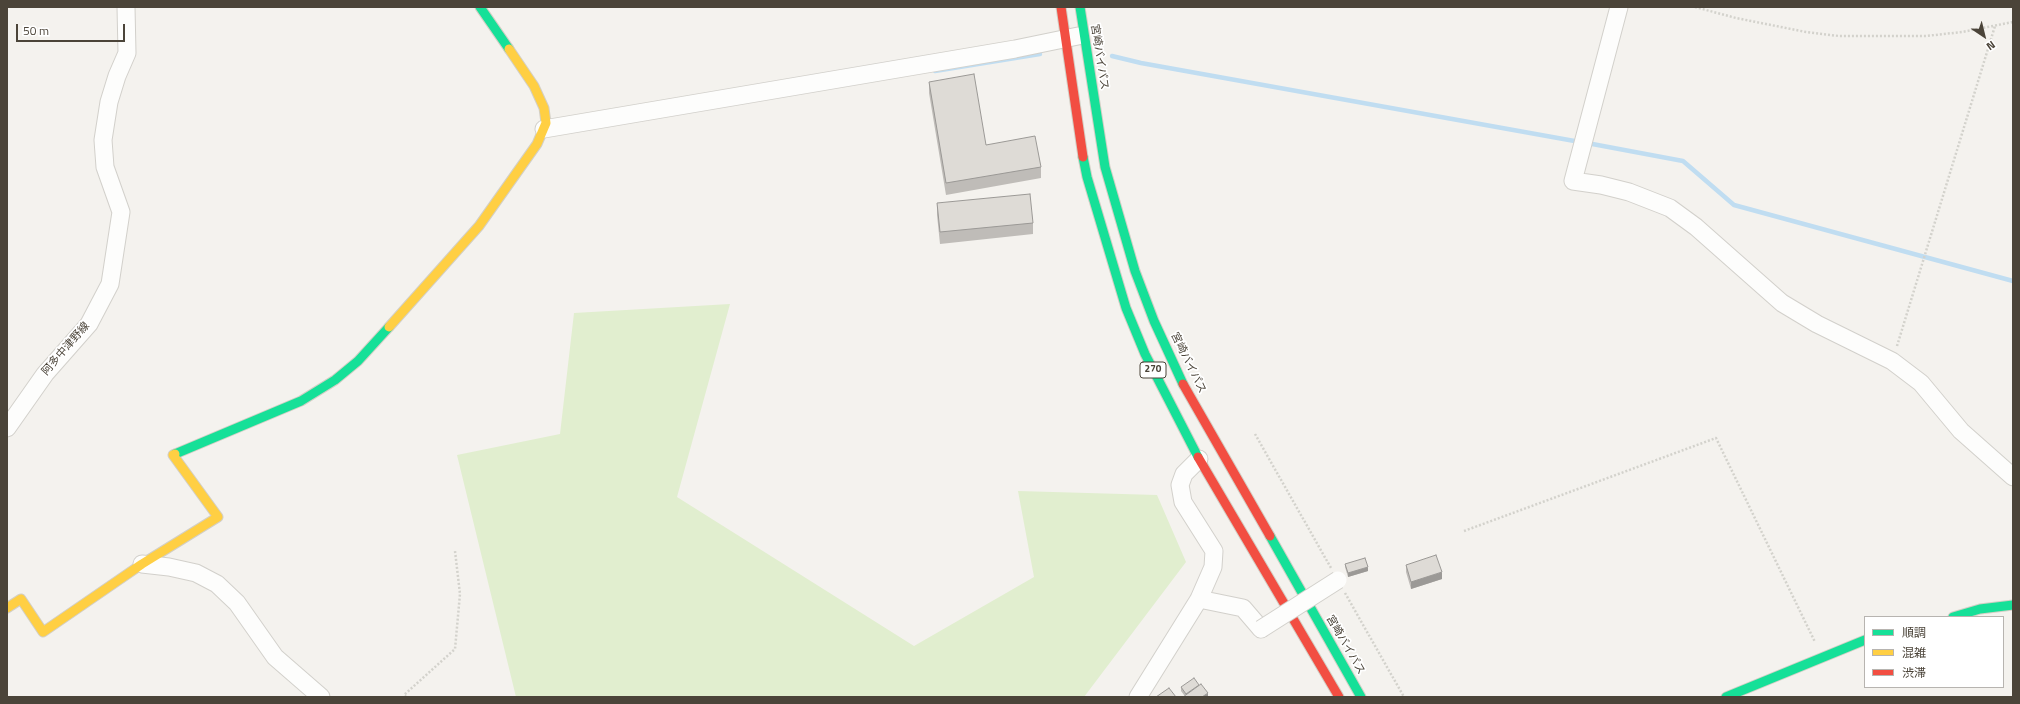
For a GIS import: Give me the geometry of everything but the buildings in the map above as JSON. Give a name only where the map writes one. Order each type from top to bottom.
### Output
[{"type":"main road","points":[[7,608],[21,599],[43,632],[142,564],[218,517],[173,455],[302,401],[336,380],[358,361],[479,226],[537,144],[546,122],[544,108],[534,86],[480,7]]},
{"type":"main road","name":"270","points":[[1061,7],[1078,130],[1087,177],[1126,308],[1145,354],[1199,459],[1339,697]]},
{"type":"main road","name":"宮崎バイパス","points":[[1080,7],[1083,36],[1106,167],[1135,271],[1154,321],[1181,380],[1361,697]]},
{"type":"main road","points":[[1956,616],[1980,609],[2013,605]]},
{"type":"main road","points":[[1726,697],[1864,640]]},
{"type":"street","name":"阿多中津野線","points":[[7,428],[45,374],[89,324],[110,284],[121,212],[105,167],[103,140],[109,102],[117,76],[127,53],[126,7]]},
{"type":"street","points":[[1619,7],[1573,181],[1601,185],[1629,192],[1670,208],[1696,227],[1782,303],[1817,324],[1892,361],[1921,383],[1961,431],[2013,477]]},
{"type":"street","points":[[544,129],[1015,49],[1065,38],[1083,36]]},
{"type":"street","points":[[1138,697],[1199,599],[1213,567],[1214,551],[1183,502],[1180,485],[1184,474],[1199,459]]},
{"type":"street","points":[[142,564],[170,567],[196,573],[217,584],[236,603],[275,657],[320,697]]},
{"type":"street","points":[[1199,599],[1243,608],[1261,628],[1338,580]]},
{"type":"path","points":[[1695,7],[1752,22],[1806,32],[1839,36],[1926,36],[1962,32],[2013,22]]},
{"type":"path","points":[[1892,361],[1995,26]]},
{"type":"path","points":[[1256,434],[1404,697]]},
{"type":"path","points":[[1464,531],[1716,438],[1822,657]]},
{"type":"path","points":[[406,697],[404,695],[455,649],[460,594],[455,551]]},
{"type":"green space","points":[[730,304],[677,497],[914,646],[1034,577],[1018,491],[1157,495],[1186,562],[1084,697],[516,697],[457,455],[560,434],[574,313]]},
{"type":"waterway","points":[[935,71],[1040,54]]},
{"type":"waterway","points":[[1112,56],[1141,63],[1580,142]]},
{"type":"waterway","points":[[1587,143],[1683,161],[1734,205],[2013,281]]},
{"type":"traffic: fast","points":[[480,7],[509,49]]},
{"type":"traffic: fast","points":[[1080,7],[1105,167],[1135,271],[1154,321],[1183,384]]},
{"type":"traffic: fast","points":[[1083,157],[1087,177],[1126,308],[1145,354],[1198,457]]},
{"type":"traffic: fast","points":[[175,454],[301,401],[335,380],[358,361],[389,327]]},
{"type":"traffic: fast","points":[[1270,536],[1361,697]]},
{"type":"traffic: fast","points":[[1956,616],[1980,609],[2013,605]]},
{"type":"traffic: fast","points":[[1726,697],[1864,640]]},
{"type":"traffic: slow","points":[[389,327],[479,226],[537,144],[546,123],[544,108],[534,86],[509,49]]},
{"type":"traffic: slow","points":[[7,608],[21,599],[43,632],[142,564],[218,517],[173,455],[175,454]]},
{"type":"traffic: jam","points":[[1061,7],[1083,157]]},
{"type":"traffic: jam","points":[[1183,384],[1270,536]]},
{"type":"traffic: jam","points":[[1198,457],[1339,697]]}]
